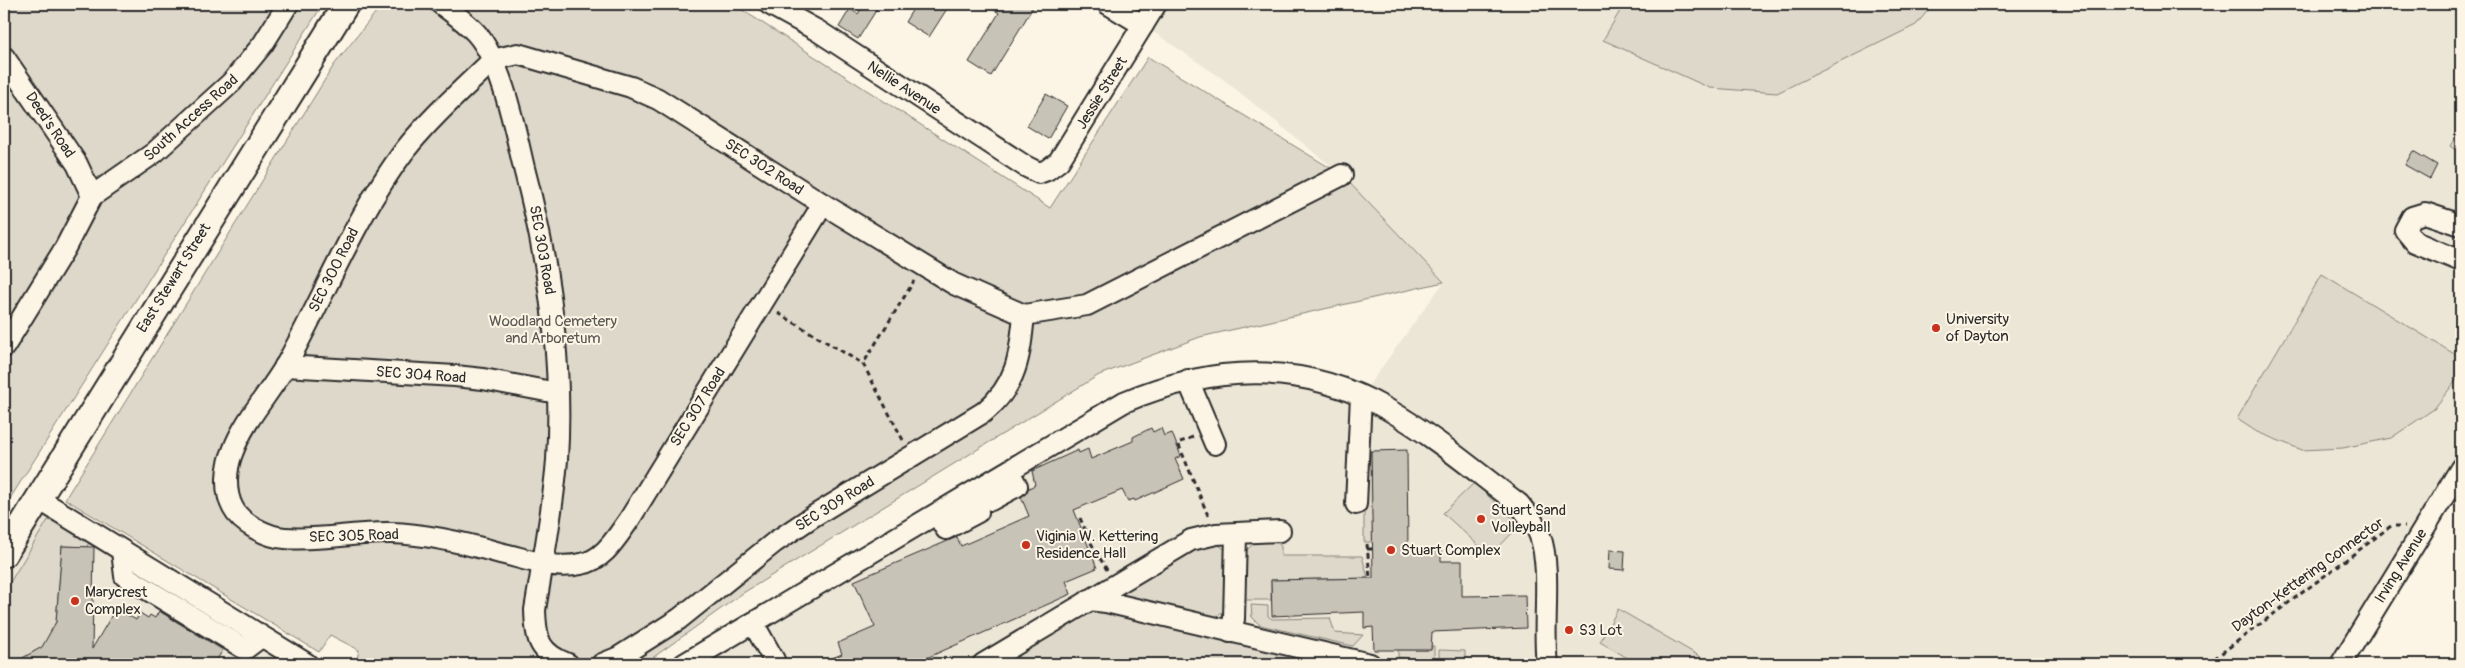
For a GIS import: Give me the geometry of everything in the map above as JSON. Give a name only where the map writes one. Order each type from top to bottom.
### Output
[{"type":"main road","name":"East Stewart Street","points":[[4,554],[37,498],[346,4]]},
{"type":"street","name":"South Access Road","points":[[4,347],[65,248],[92,196],[154,153],[226,88],[263,44],[288,4]]},
{"type":"street","name":"SEC 303 Road","points":[[441,4],[476,34],[493,60],[541,231],[549,282],[557,393],[556,471],[542,565]]},
{"type":"street","name":"Nellie Avenue","points":[[769,4],[818,31],[934,108],[1039,173]]},
{"type":"street","points":[[1108,4],[1143,25]]},
{"type":"street","name":"Jessie Street","points":[[1039,173],[1047,170],[1059,161],[1156,4]]},
{"type":"street","name":"SEC 302 Road","points":[[493,60],[518,54],[631,87],[658,99],[823,204],[969,293],[1024,316]]},
{"type":"street","name":"Deed's Road","points":[[4,57],[76,164],[92,196]]},
{"type":"street","name":"SEC 300 Road","points":[[233,508],[227,479],[233,450],[257,408],[285,366],[370,202],[423,127],[493,60]]},
{"type":"street","points":[[1024,316],[1086,305],[1342,175]]},
{"type":"street","name":"SEC 307 Road","points":[[542,565],[584,564],[599,557],[612,544],[823,204]]},
{"type":"street","points":[[2461,225],[2425,213],[2412,217],[2405,230],[2416,242],[2461,261]]},
{"type":"street","name":"SEC 309 Road","points":[[602,664],[619,657],[679,618],[775,542],[812,517],[984,412],[998,400],[1008,386],[1015,370],[1024,316]]},
{"type":"street","name":"SEC 304 Road","points":[[285,366],[456,376],[483,379],[557,393]]},
{"type":"street","points":[[684,664],[1124,402],[1156,388],[1188,380],[1234,373],[1268,373],[1293,375],[1361,396],[1408,422],[1519,504],[1531,518],[1540,536],[1545,557],[1547,664]]},
{"type":"street","points":[[1188,380],[1215,444]]},
{"type":"street","points":[[1356,504],[1361,396]]},
{"type":"street","name":"Irving Avenue","points":[[2341,664],[2461,468]]},
{"type":"street","points":[[37,498],[307,664]]},
{"type":"street","name":"SEC 305 Road","points":[[233,508],[241,519],[255,528],[283,538],[394,533],[451,540],[542,565]]},
{"type":"street","points":[[983,664],[1192,540],[1211,534],[1280,531]]},
{"type":"street","points":[[1230,632],[1234,619],[1236,534]]},
{"type":"street","points":[[542,565],[535,610],[539,640],[546,653],[568,664]]},
{"type":"street","points":[[1089,600],[1106,602],[1370,664]]},
{"type":"street","points":[[753,623],[774,660]]},
{"type":"path","points":[[863,364],[924,265]]},
{"type":"path","points":[[762,304],[863,364],[911,456]]},
{"type":"path","points":[[1197,435],[1178,443],[1212,526]]},
{"type":"path","points":[[1080,518],[1089,543],[1107,568]]},
{"type":"path","name":"Dayton-Kettering Connector","points":[[2207,664],[2391,526],[2405,526],[2420,535]]},
{"type":"path","points":[[1367,544],[1370,578]]},
{"type":"path","points":[[1367,549],[1373,549]]},
{"type":"shaded area","name":"University of Dayton","points":[[1156,4],[2461,4],[2461,468],[2333,664],[684,664],[1124,402],[1234,373],[1361,396],[1443,283],[1342,175],[1223,79],[1143,25]]},
{"type":"shaded area","points":[[37,498],[294,664],[4,664],[4,554]]},
{"type":"green space","points":[[4,4],[323,4],[4,508]]},
{"type":"green space","name":"Woodland Cemetery and Arboretum","points":[[365,4],[733,4],[1050,208],[1148,57],[1342,175],[1444,282],[1200,337],[1099,375],[743,593],[644,664],[356,664],[359,650],[330,635],[319,652],[65,499],[334,65],[376,12]]},
{"type":"green space","points":[[1624,4],[1933,4],[1916,25],[1777,93],[1710,88],[1603,40]]},
{"type":"green space","points":[[2461,128],[2461,154],[2450,146]]},
{"type":"green space","points":[[2322,274],[2461,358],[2461,374],[2434,409],[2391,438],[2343,448],[2302,450],[2257,432],[2237,419]]},
{"type":"green space","points":[[1364,451],[1371,451],[1373,542],[1364,542]]},
{"type":"green space","name":"Stuart Sand Volleyball","points":[[1474,483],[1520,525],[1490,556],[1443,513]]},
{"type":"green space","points":[[48,520],[58,523],[93,544],[88,544],[87,547],[62,546],[56,622],[43,647],[12,664],[4,664],[4,592]]},
{"type":"green space","points":[[1273,539],[1281,546],[1281,556],[1362,556],[1368,578],[1271,580],[1271,600],[1244,600],[1246,551],[1257,540]]},
{"type":"green space","points":[[1217,544],[1226,550],[1227,609],[1212,619],[1124,596],[1123,592],[1183,552]]},
{"type":"green space","points":[[1251,605],[1268,606],[1268,616],[1272,619],[1330,618],[1335,633],[1363,635],[1353,646],[1260,625],[1252,617]]},
{"type":"green space","points":[[1095,609],[1336,664],[996,664],[1088,611]]},
{"type":"green space","points":[[1618,609],[1713,664],[1638,664],[1600,642]]},
{"type":"green space","points":[[1432,646],[1434,646],[1434,662],[1398,657],[1398,650],[1431,650]]},
{"type":"green space","points":[[1439,650],[1465,651],[1465,664],[1439,664]]},
{"type":"building","points":[[864,4],[880,4],[858,39],[839,27],[850,9],[858,14]]},
{"type":"building","points":[[916,4],[950,4],[929,37],[905,22]]},
{"type":"building","points":[[985,4],[1035,4],[991,76],[969,62],[999,13]]},
{"type":"building","points":[[1046,94],[1067,106],[1048,139],[1027,126]]},
{"type":"building","points":[[2413,151],[2437,165],[2430,179],[2405,165]]},
{"type":"building","name":"Viginia W. Kettering Residence Hall","points":[[1151,428],[1153,432],[1161,428],[1164,436],[1172,433],[1181,456],[1175,459],[1184,479],[1135,501],[1134,499],[1128,501],[1122,490],[1074,510],[1097,568],[1066,581],[1071,594],[913,664],[818,664],[842,654],[838,643],[875,627],[854,581],[957,537],[961,546],[1029,516],[1021,497],[1029,488],[1035,485],[1032,471],[1078,450],[1079,453],[1088,449],[1091,459],[1133,441],[1133,437]]},
{"type":"building","name":"Stuart Complex","points":[[1407,450],[1408,551],[1441,551],[1441,561],[1462,561],[1462,596],[1525,595],[1526,628],[1432,632],[1431,650],[1374,650],[1373,627],[1364,628],[1364,612],[1272,616],[1271,580],[1373,578],[1371,451]]},
{"type":"building","name":"Marycrest Complex","points":[[62,546],[94,547],[92,649],[116,608],[136,620],[140,613],[148,618],[150,615],[155,618],[159,611],[223,650],[214,664],[12,664],[42,647],[56,622]]},
{"type":"building","points":[[1610,550],[1625,551],[1624,570],[1609,569]]},
{"type":"place","name":"University of Dayton","points":[[1936,328]]},
{"type":"place","name":"Stuart Sand Volleyball","points":[[1481,519]]},
{"type":"place","name":"Viginia W. Kettering Residence Hall","points":[[1026,545]]},
{"type":"place","name":"Stuart Complex","points":[[1391,550]]},
{"type":"place","name":"Marycrest Complex","points":[[75,601]]},
{"type":"place","name":"S3 Lot","points":[[1569,630]]}]
